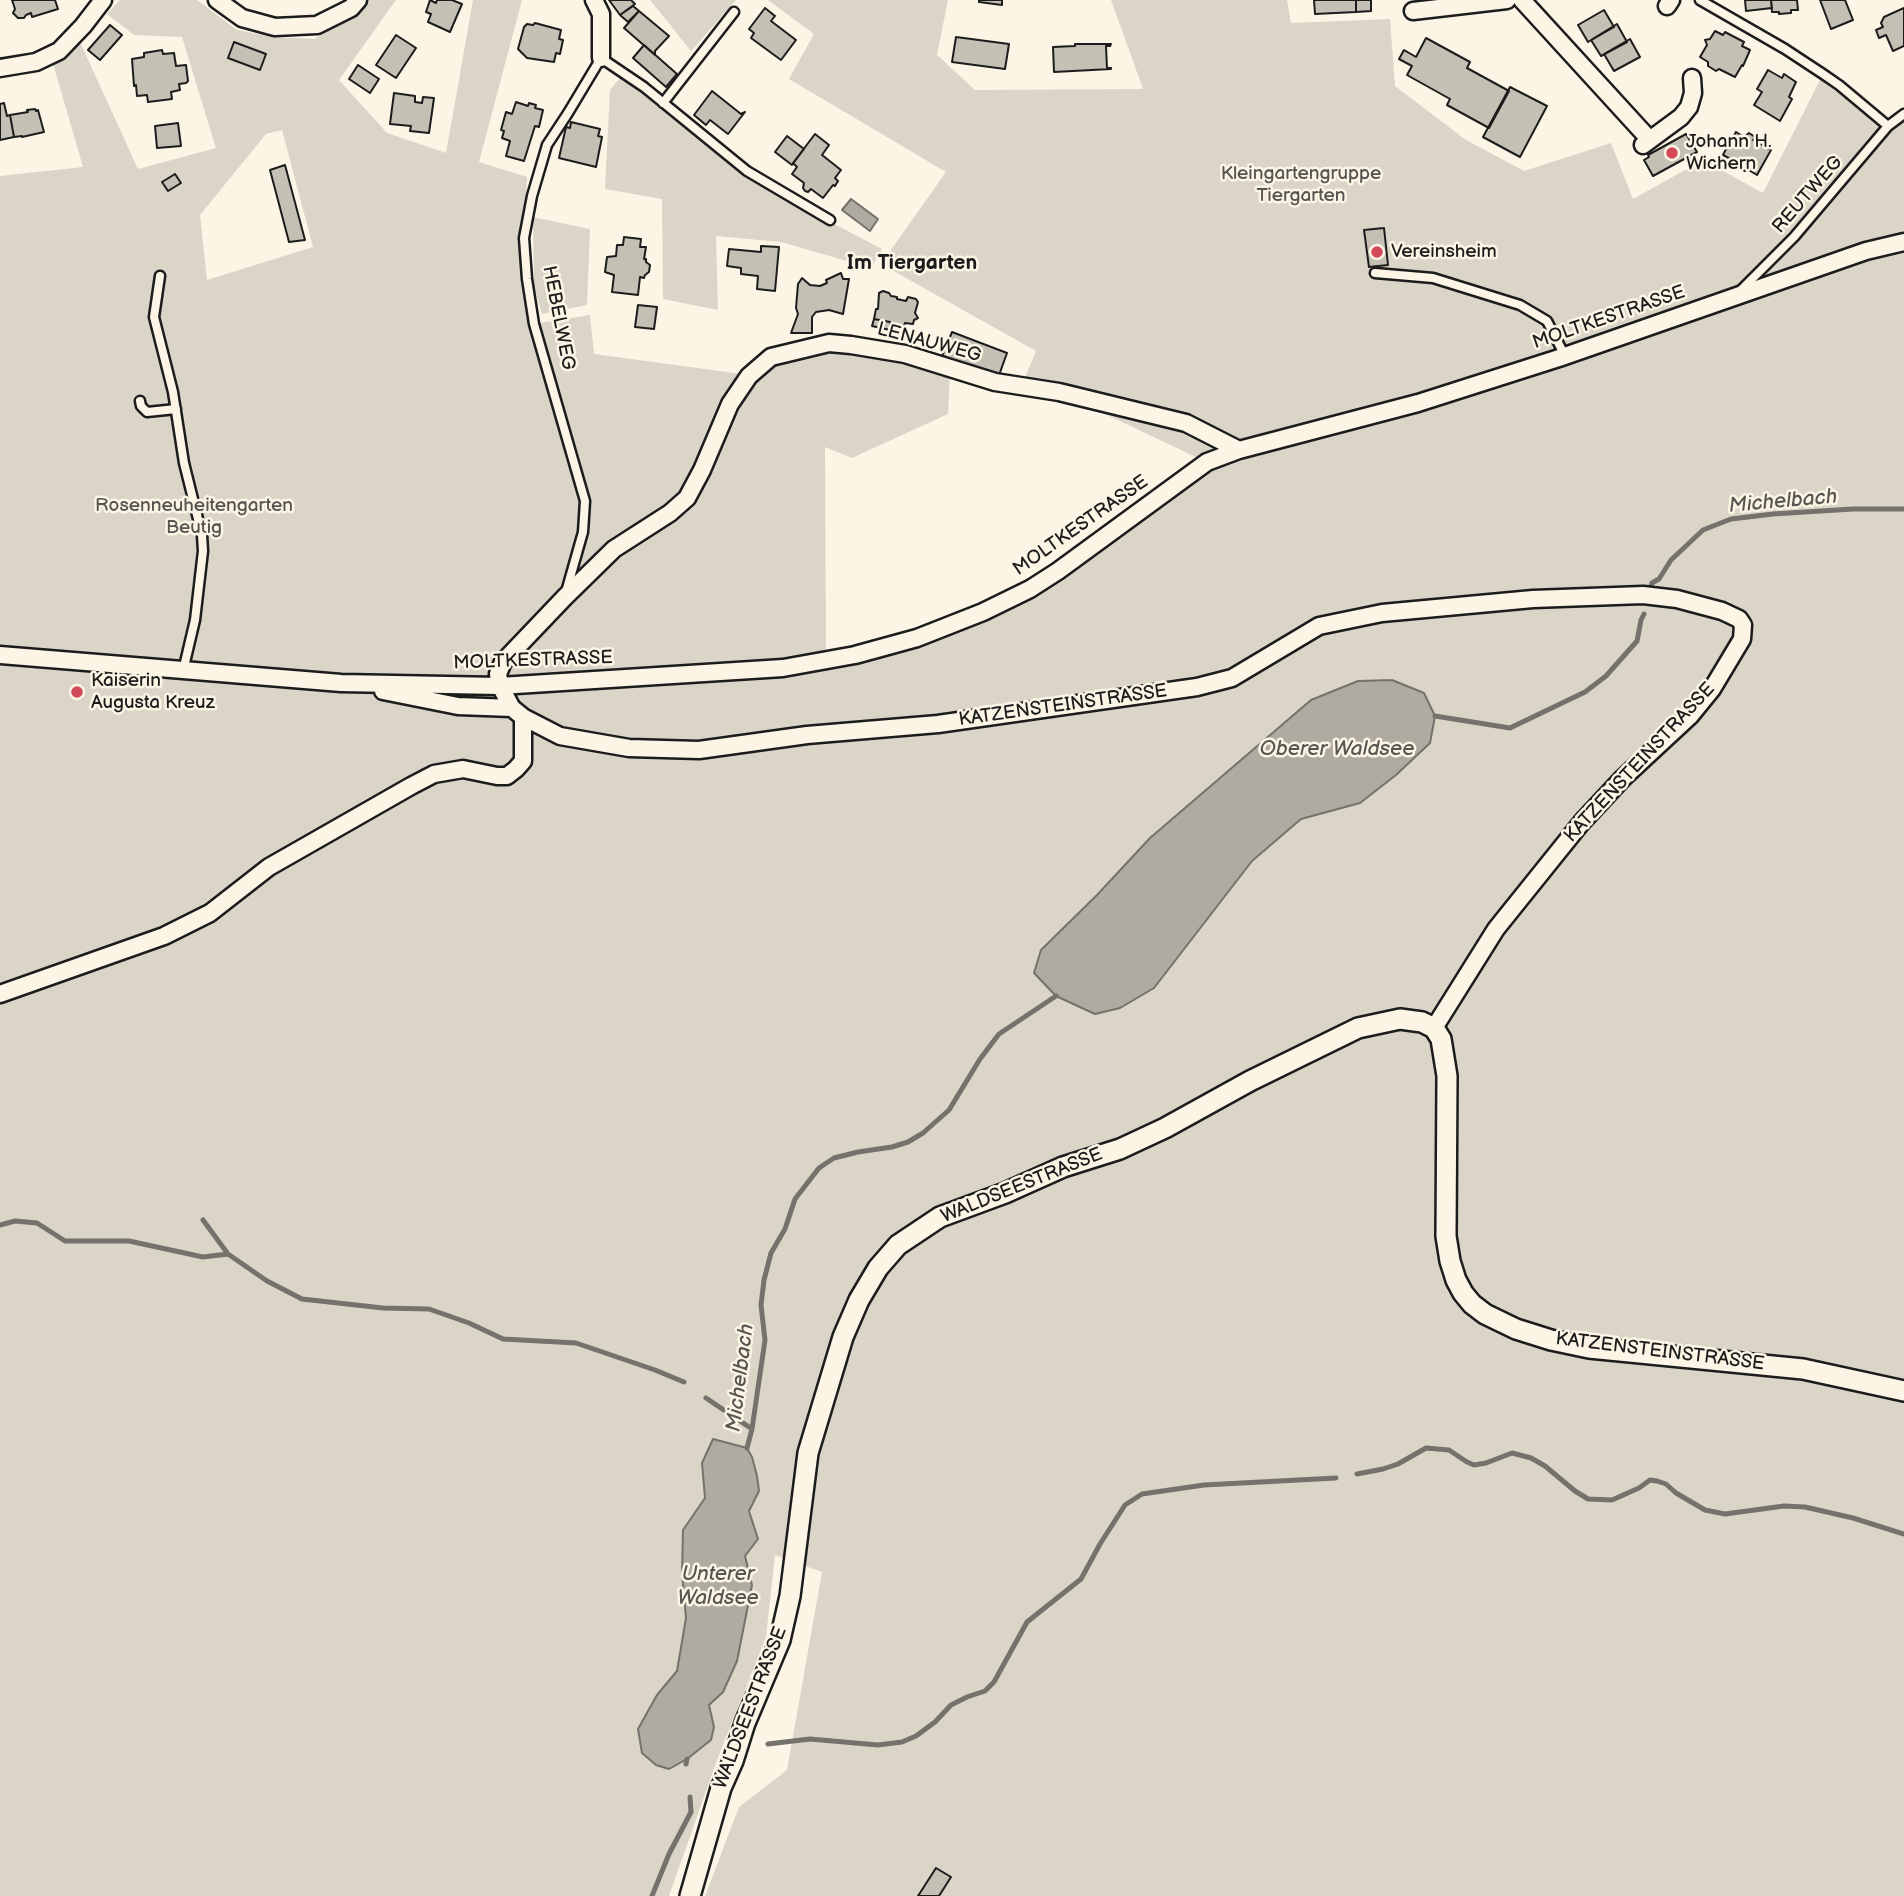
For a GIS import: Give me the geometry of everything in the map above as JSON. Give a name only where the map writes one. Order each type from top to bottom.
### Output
[{"type":"street","points":[[0,68],[36,62],[59,51],[103,0]]},
{"type":"street","points":[[217,0],[242,18],[275,27],[317,25],[351,8],[358,0]]},
{"type":"street","points":[[594,0],[601,14],[601,58]]},
{"type":"street","points":[[1413,11],[1507,0]]},
{"type":"street","points":[[1522,0],[1646,143],[1681,117],[1689,107],[1693,93],[1692,78]]},
{"type":"street","name":"MOLTKESTRASSE","points":[[0,655],[341,683],[500,686],[783,668],[855,655],[917,638],[983,612],[1030,589],[1207,462],[1239,450],[1418,403],[1565,356],[1866,251],[1904,242]]},
{"type":"street","name":"LENAUWEG","points":[[614,549],[670,513],[687,498],[730,404],[749,376],[771,357],[829,343],[905,354],[995,382],[1059,392],[1186,423],[1239,450]]},
{"type":"street","name":"HEBELWEG","points":[[500,686],[498,674],[503,662],[614,549]]},
{"type":"street","name":"KATZENSTEINSTRASSE","points":[[341,683],[458,706],[518,713],[560,736],[629,748],[699,750],[807,735],[938,724],[1197,687],[1232,678],[1320,626],[1372,614],[1533,599],[1632,595],[1677,599],[1722,611],[1739,619],[1744,632],[1712,690],[1690,716],[1622,779],[1582,822],[1496,929],[1434,1028],[1441,1039],[1447,1076],[1446,1236],[1450,1261],[1456,1280],[1472,1304],[1498,1321],[1539,1336],[1589,1348],[1803,1368],[1899,1385]]},
{"type":"street","points":[[0,994],[164,936],[210,913],[269,867],[434,774],[463,769],[508,776],[523,761],[518,713],[500,686]]},
{"type":"street","name":"WALDSEESTRASSE","points":[[690,1896],[721,1788],[780,1640],[790,1596],[808,1453],[815,1427],[843,1336],[859,1300],[878,1268],[898,1245],[940,1217],[1005,1193],[1063,1167],[1120,1149],[1358,1028],[1400,1019],[1422,1022],[1434,1028]]},
{"type":"lane","points":[[1700,0],[1785,49],[1839,85],[1888,126]]},
{"type":"lane","points":[[663,103],[734,12]]},
{"type":"lane","points":[[601,58],[644,88],[747,171],[830,220]]},
{"type":"lane","name":"HEBELWEG","points":[[565,597],[583,532],[585,501],[534,324],[524,238],[531,196],[547,145],[601,58]]},
{"type":"lane","name":"REUTWEG","points":[[1735,296],[1794,237],[1888,126],[1904,114]]},
{"type":"lane","points":[[1375,273],[1433,278],[1520,305],[1546,321],[1565,356]]},
{"type":"lane","points":[[160,276],[154,317],[176,409],[184,463],[202,535],[203,551],[195,621],[183,671]]},
{"type":"lane","points":[[140,401],[147,412],[176,409]]},
{"type":"green space","points":[[120,0],[197,0],[237,30],[273,37],[314,39],[343,23],[365,0],[396,0],[339,80],[387,133],[446,153],[473,0],[522,0],[479,162],[527,177],[524,238],[534,324],[590,315],[594,354],[749,375],[771,357],[829,343],[950,369],[948,414],[852,458],[825,447],[826,660],[983,612],[1206,462],[1059,392],[1021,387],[1036,351],[881,264],[946,172],[789,79],[814,34],[768,0],[948,0],[937,55],[975,90],[1143,89],[1111,0],[1287,0],[1291,23],[1390,19],[1395,86],[1466,140],[1524,171],[1611,143],[1633,199],[1703,160],[1763,193],[1823,74],[1888,126],[1904,115],[1904,1896],[705,1896],[739,1807],[787,1770],[822,1572],[775,1555],[766,1637],[717,1760],[669,1896],[0,1896],[0,176],[83,167],[52,60],[79,40],[138,169],[216,148],[182,37],[134,35],[107,14]],"holes":[[[282,130],[313,247],[207,280],[200,215],[266,134]],[[347,683],[500,686],[512,707]],[[1435,716],[1430,743],[1396,775],[1360,803],[1301,819],[1252,861],[1154,988],[1041,950],[1097,895]],[[752,1457],[759,1491],[749,1511],[758,1539],[745,1556],[752,1585],[723,1692],[709,1705],[714,1727],[657,1695],[677,1671],[686,1618],[682,1573],[683,1531],[705,1498],[702,1463]]]},
{"type":"green space","points":[[650,0],[736,0],[691,51]]},
{"type":"green space","points":[[621,77],[747,178],[882,249],[871,268],[781,242],[716,236],[718,310],[663,299],[662,199],[605,189],[610,90]]},
{"type":"green space","points":[[533,217],[590,229],[587,305],[542,314],[534,288]]},
{"type":"water","points":[[851,199],[878,219],[870,231],[842,210]]},
{"type":"water","name":"Oberer Waldsee","points":[[1392,680],[1424,693],[1435,716],[1430,743],[1396,775],[1360,803],[1301,819],[1252,861],[1154,988],[1120,1008],[1095,1014],[1056,996],[1034,973],[1041,950],[1150,838],[1311,700],[1358,681]]},
{"type":"water","name":"Unterer Waldsee","points":[[713,1439],[747,1448],[752,1457],[759,1491],[749,1511],[758,1539],[745,1556],[752,1585],[737,1661],[723,1692],[709,1705],[714,1727],[711,1740],[669,1769],[656,1765],[642,1753],[638,1729],[657,1695],[677,1671],[686,1618],[682,1573],[683,1530],[705,1498],[702,1463]]},
{"type":"building","points":[[12,0],[55,0],[58,9],[18,18],[13,13],[15,9]]},
{"type":"building","points":[[430,0],[436,3],[437,0],[452,0],[462,4],[450,32],[428,22],[431,14],[426,12]]},
{"type":"building","points":[[609,0],[631,0],[635,4],[620,15]]},
{"type":"building","points":[[1002,0],[1002,5],[979,2]]},
{"type":"building","points":[[1314,0],[1356,0],[1356,12],[1315,14]]},
{"type":"building","points":[[1356,0],[1371,0],[1371,11],[1356,12]]},
{"type":"building","points":[[1745,0],[1771,0],[1772,8],[1746,11]]},
{"type":"building","points":[[1771,0],[1797,0],[1798,10],[1779,14],[1772,12]]},
{"type":"building","points":[[1820,0],[1845,0],[1853,20],[1831,29]]},
{"type":"building","points":[[633,6],[639,11],[628,22],[620,15]]},
{"type":"building","points":[[765,8],[775,16],[771,21],[796,40],[781,60],[751,38],[754,33],[749,29]]},
{"type":"building","points":[[1904,8],[1904,46],[1893,51],[1886,35],[1879,38],[1876,30],[1883,27],[1881,23],[1884,17]]},
{"type":"building","points":[[1604,10],[1614,27],[1588,42],[1578,25]]},
{"type":"building","points":[[639,11],[669,36],[655,51],[655,55],[624,28]]},
{"type":"building","points":[[535,23],[561,30],[559,39],[563,40],[560,54],[556,53],[554,62],[527,58],[518,49],[524,27]]},
{"type":"building","points":[[1617,24],[1627,42],[1601,56],[1591,40]]},
{"type":"building","points":[[110,25],[122,35],[100,60],[88,50]]},
{"type":"building","points":[[1715,31],[1723,35],[1725,32],[1744,42],[1742,46],[1750,50],[1735,77],[1719,69],[1716,71],[1700,57],[1707,45],[1705,40],[1710,39]]},
{"type":"building","points":[[396,35],[416,48],[396,78],[376,65]]},
{"type":"building","points":[[956,37],[1009,44],[1005,69],[952,62]]},
{"type":"building","points":[[1426,38],[1470,62],[1467,68],[1509,91],[1489,128],[1447,105],[1450,99],[1407,75],[1412,66],[1399,59],[1404,50],[1416,57]]},
{"type":"building","points":[[1630,39],[1640,57],[1614,71],[1604,54]]},
{"type":"building","points":[[234,42],[266,54],[260,70],[228,58]]},
{"type":"building","points":[[1111,44],[1106,46],[1107,68],[1111,69],[1054,72],[1053,47]]},
{"type":"building","points":[[644,45],[677,74],[666,87],[633,58]]},
{"type":"building","points":[[162,50],[163,54],[174,53],[176,66],[186,65],[188,81],[179,84],[180,90],[171,92],[172,99],[148,102],[147,95],[137,96],[132,59],[144,57],[144,53]]},
{"type":"building","points":[[358,65],[379,79],[370,93],[349,79]]},
{"type":"building","points":[[1768,70],[1782,78],[1784,74],[1796,82],[1789,97],[1792,99],[1780,121],[1754,105],[1762,92],[1757,89]]},
{"type":"building","points":[[1510,87],[1547,106],[1520,157],[1483,137]]},
{"type":"building","points":[[712,91],[741,114],[745,112],[728,134],[710,120],[706,125],[694,115]]},
{"type":"building","points":[[394,93],[415,96],[415,102],[422,103],[423,97],[434,98],[429,133],[410,131],[411,126],[390,124]]},
{"type":"building","points":[[516,102],[528,106],[529,103],[536,105],[535,108],[543,110],[539,127],[535,126],[524,161],[506,156],[510,141],[502,138],[504,131],[501,130],[506,112],[512,114]]},
{"type":"building","points":[[4,103],[7,116],[10,115],[14,137],[0,140],[0,104]]},
{"type":"building","points":[[38,110],[44,132],[14,137],[10,115]]},
{"type":"building","points":[[571,122],[600,129],[598,136],[602,137],[596,167],[559,158],[566,127],[570,128]]},
{"type":"building","points":[[178,123],[181,146],[157,148],[155,126]]},
{"type":"building","points":[[1736,132],[1744,137],[1749,133],[1755,137],[1753,140],[1771,150],[1757,175],[1732,164],[1734,161],[1723,155],[1729,139],[1732,139]]},
{"type":"building","points":[[815,134],[829,145],[822,155],[841,170],[835,178],[838,181],[835,186],[833,185],[823,198],[811,189],[805,191],[804,183],[792,174],[797,167],[793,163]]},
{"type":"building","name":"Johann H. Wichern","points":[[1686,134],[1697,152],[1653,176],[1644,160],[1648,155]]},
{"type":"building","points":[[787,136],[804,149],[792,165],[775,152]]},
{"type":"building","points":[[285,165],[305,240],[289,242],[270,170]]},
{"type":"building","points":[[175,174],[181,183],[168,191],[162,182]]},
{"type":"building","name":"Vereinsheim","points":[[1384,228],[1388,265],[1369,267],[1364,230]]},
{"type":"building","points":[[624,237],[641,239],[640,247],[646,247],[644,259],[650,265],[649,272],[644,278],[640,277],[638,295],[612,292],[614,275],[605,272],[607,257],[616,256],[617,245],[623,245]]},
{"type":"building","points":[[761,246],[779,247],[775,291],[757,289],[758,276],[741,274],[741,268],[727,266],[729,249],[761,252]]},
{"type":"building","points":[[841,273],[843,279],[849,279],[843,314],[829,310],[816,312],[812,317],[812,333],[791,333],[798,314],[798,284],[802,278],[810,285],[820,286]]},
{"type":"building","points":[[883,291],[897,299],[916,299],[918,302],[915,313],[918,318],[913,324],[905,323],[903,329],[890,326],[890,322],[874,319],[879,293]]},
{"type":"building","points":[[638,305],[657,307],[654,329],[635,327]]},
{"type":"building","points":[[874,319],[890,322],[890,330],[872,326]]},
{"type":"building","points":[[952,332],[1007,353],[998,378],[942,356]]},
{"type":"building","points":[[936,1868],[951,1877],[939,1896],[918,1896]]},
{"type":"waterway","name":"Michelbach","points":[[1650,589],[1671,560],[1703,530],[1731,519],[1853,509],[1904,509]]},
{"type":"waterway","name":"Michelbach","points":[[1435,716],[1510,728],[1585,692],[1606,676],[1637,641],[1644,614]]},
{"type":"waterway","name":"Michelbach","points":[[747,1448],[765,1340],[761,1305],[764,1280],[771,1253],[785,1229],[795,1199],[819,1168],[834,1158],[892,1147],[923,1133],[949,1110],[980,1059],[999,1034],[1056,996]]},
{"type":"waterway","points":[[203,1220],[228,1254],[267,1281],[302,1299],[383,1308],[429,1309],[503,1339],[576,1343],[684,1382]]},
{"type":"waterway","points":[[0,1225],[15,1221],[37,1223],[65,1241],[129,1241],[203,1257],[228,1254]]},
{"type":"waterway","points":[[706,1398],[752,1429]]},
{"type":"waterway","points":[[1357,1474],[1398,1464],[1426,1448],[1449,1450],[1474,1465],[1512,1453],[1531,1458],[1545,1466],[1588,1499],[1612,1500],[1650,1480],[1666,1484],[1705,1510],[1725,1514],[1784,1506],[1805,1507],[1904,1534]]},
{"type":"waterway","points":[[768,1744],[810,1739],[878,1745],[902,1742],[916,1736],[935,1722],[951,1705],[985,1691],[994,1682],[1027,1622],[1081,1579],[1125,1505],[1142,1494],[1204,1485],[1336,1478]]},
{"type":"waterway","name":"Michelbach","points":[[686,1764],[687,1759]]},
{"type":"waterway","name":"Michelbach","points":[[652,1896],[669,1854],[691,1812],[690,1797]]},
{"type":"place","name":"Johann H. Wichern","points":[[1672,153]]},
{"type":"place","name":"Vereinsheim","points":[[1377,252]]},
{"type":"place","name":"Kaiserin Augusta Kreuz","points":[[77,692]]},
{"type":"district","name":"Im Tiergarten","points":[[912,264]]},
{"type":"park label","name":"Kleingartengruppe Tiergarten","points":[[1301,185]]},
{"type":"park label","name":"Rosenneuheitengarten Beutig","points":[[194,517]]}]
